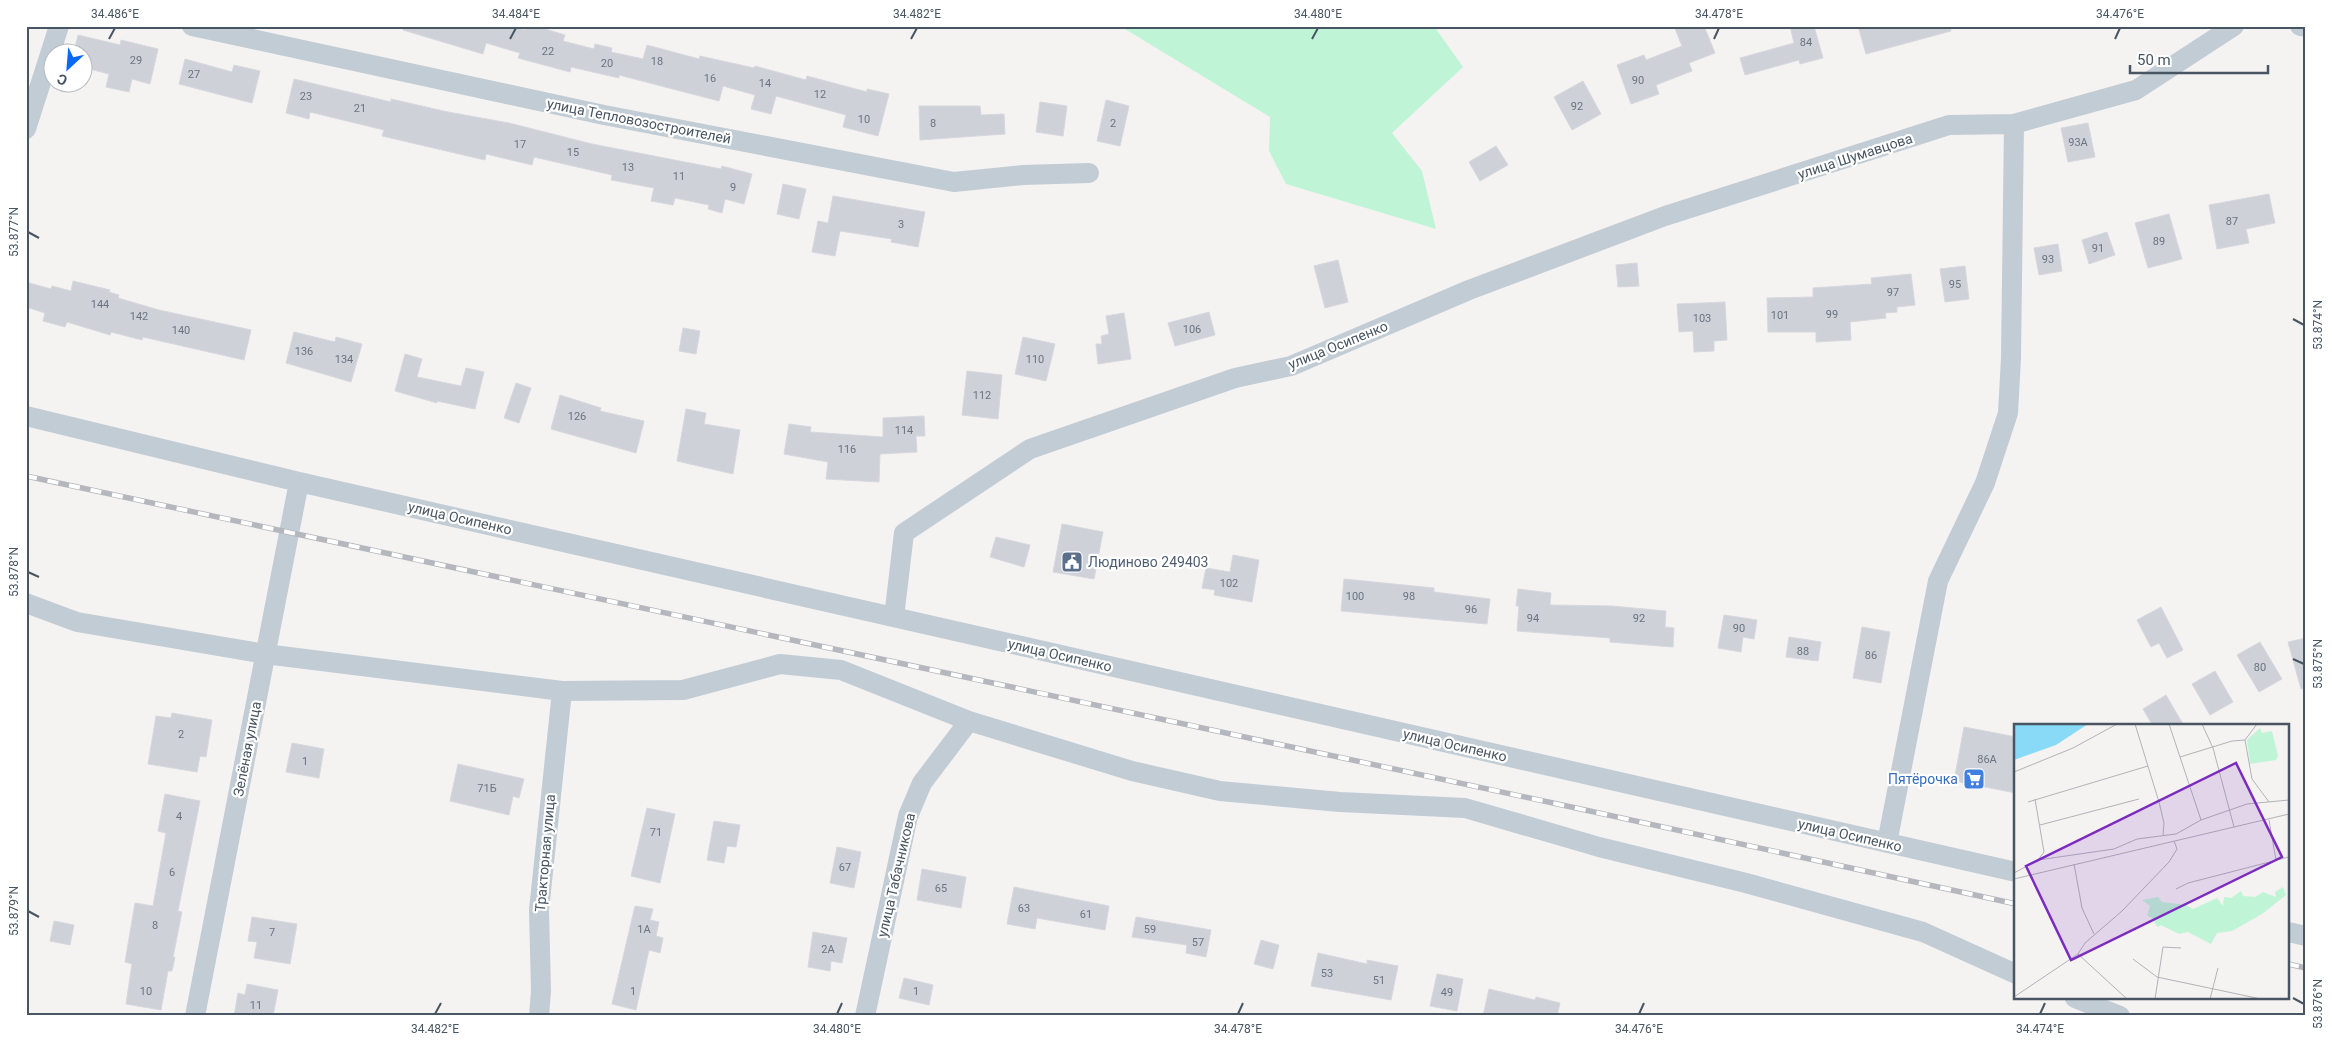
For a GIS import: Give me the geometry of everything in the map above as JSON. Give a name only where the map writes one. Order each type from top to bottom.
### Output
[{"type":"street","points":[[26,129],[59,26]]},
{"type":"street","name":"улица Тепловозостроителей","points":[[192,26],[604,115],[954,182],[1023,175],[1089,172]]},
{"type":"street","name":"улица Шумавцова","points":[[1469,290],[1665,216],[1949,125],[2014,124],[2136,90],[2234,26]]},
{"type":"street","points":[[2300,26],[2306,27]]},
{"type":"street","points":[[1887,843],[1938,581],[1985,483],[2008,413],[2011,358],[2014,124]]},
{"type":"street","name":"улица Осипенко","points":[[894,617],[904,533],[1030,449],[1235,378],[1290,366],[1469,290]]},
{"type":"street","name":"улица Осипенко","points":[[26,416],[299,482],[2014,872]]},
{"type":"street","name":"Зелёная улица","points":[[195,1016],[299,482]]},
{"type":"street","points":[[26,603],[77,622],[265,654],[562,691],[683,690],[780,664],[841,670],[969,721],[1132,771],[1220,791],[1340,802],[1466,808],[1599,847],[1746,883],[1923,932],[2014,973]]},
{"type":"street","name":"Тракторная улица","points":[[539,1016],[541,991],[539,910],[562,691]]},
{"type":"street","name":"улица Табачникова","points":[[865,1016],[908,816],[922,783],[969,721]]},
{"type":"street","points":[[2290,932],[2306,936]]},
{"type":"street","points":[[2080,1000],[2120,1016]]},
{"type":"green space","points":[[1120,26],[1434,26],[1463,67],[1392,133],[1422,171],[1436,229],[1286,184],[1269,151],[1270,117]]},
{"type":"building","points":[[404,26],[510,26],[526,30],[527,26],[535,26],[565,35],[563,41],[594,49],[595,44],[612,48],[611,52],[643,59],[647,45],[699,59],[700,56],[754,68],[755,66],[806,80],[807,76],[867,92],[867,89],[889,94],[878,136],[843,127],[846,115],[776,96],[771,114],[751,109],[755,95],[723,86],[719,101],[619,75],[619,78],[571,67],[570,72],[518,58],[520,53],[486,43],[483,54],[403,30]]},
{"type":"building","points":[[1674,26],[1704,26],[1715,53],[1689,63],[1692,71],[1656,85],[1659,94],[1631,104],[1617,65],[1644,55],[1646,60],[1682,46]]},
{"type":"building","points":[[1790,26],[1814,26],[1823,58],[1800,64],[1799,60],[1745,75],[1740,58],[1794,43]]},
{"type":"building","points":[[1858,26],[1950,26],[1951,31],[1866,54]]},
{"type":"building","points":[[78,35],[120,45],[121,40],[158,49],[150,84],[132,79],[129,92],[106,87],[109,74],[92,70],[92,42],[76,42]]},
{"type":"building","points":[[185,59],[232,72],[234,65],[260,71],[252,103],[179,84]]},
{"type":"building","points":[[294,79],[391,102],[391,99],[509,123],[592,144],[721,169],[722,166],[752,174],[744,204],[725,199],[722,213],[708,209],[709,205],[675,198],[673,205],[651,201],[654,188],[611,180],[612,175],[534,157],[532,165],[486,154],[485,160],[382,136],[384,130],[310,112],[309,119],[286,113]]},
{"type":"building","points":[[1583,81],[1601,114],[1572,130],[1554,97]]},
{"type":"building","points":[[1106,100],[1129,106],[1120,146],[1097,141]]},
{"type":"building","points":[[1040,102],[1067,106],[1063,136],[1036,132]]},
{"type":"building","points":[[919,106],[980,106],[981,115],[1004,114],[1005,134],[920,140]]},
{"type":"building","points":[[2088,123],[2095,157],[2068,162],[2061,128]]},
{"type":"building","points":[[1496,146],[1508,165],[1480,181],[1469,162]]},
{"type":"building","points":[[783,184],[806,189],[799,219],[777,214]]},
{"type":"building","points":[[2269,194],[2275,223],[2246,229],[2249,243],[2217,249],[2209,205]]},
{"type":"building","points":[[833,196],[925,212],[918,247],[891,242],[892,239],[840,231],[835,256],[812,252],[818,221],[828,223]]},
{"type":"building","points":[[2169,214],[2182,259],[2148,268],[2135,223]]},
{"type":"building","points":[[2107,232],[2115,255],[2089,264],[2082,240]]},
{"type":"building","points":[[2058,244],[2062,271],[2039,275],[2034,248]]},
{"type":"building","points":[[1338,260],[1348,302],[1325,308],[1314,266]]},
{"type":"building","points":[[1637,263],[1639,286],[1618,287],[1616,265]]},
{"type":"building","points":[[1965,266],[1969,299],[1945,302],[1940,269]]},
{"type":"building","points":[[1911,274],[1915,305],[1897,307],[1897,312],[1885,313],[1886,318],[1850,322],[1851,340],[1816,342],[1816,332],[1768,332],[1767,298],[1813,297],[1813,288],[1872,284],[1871,278]]},
{"type":"building","points":[[73,281],[110,290],[109,292],[119,295],[118,298],[159,310],[251,330],[244,360],[143,337],[142,340],[111,332],[110,335],[67,322],[65,327],[43,321],[45,313],[26,307],[26,282],[51,289],[52,286],[71,291]]},
{"type":"building","points":[[1725,302],[1727,340],[1714,341],[1714,351],[1694,352],[1693,331],[1679,332],[1677,304]]},
{"type":"building","points":[[1209,312],[1215,335],[1175,346],[1168,323]]},
{"type":"building","points":[[1124,313],[1131,359],[1098,364],[1096,344],[1102,344],[1101,336],[1109,334],[1106,316]]},
{"type":"building","points":[[683,328],[700,331],[696,354],[679,351]]},
{"type":"building","points":[[294,332],[335,342],[336,337],[362,344],[351,382],[286,363]]},
{"type":"building","points":[[1023,337],[1055,344],[1046,381],[1015,374]]},
{"type":"building","points":[[405,354],[422,359],[417,377],[461,386],[466,368],[484,372],[475,409],[437,401],[437,403],[395,391]]},
{"type":"building","points":[[967,371],[1002,375],[998,419],[962,415]]},
{"type":"building","points":[[516,383],[531,388],[519,423],[504,418]]},
{"type":"building","points":[[560,395],[601,408],[600,411],[644,421],[636,453],[551,429]]},
{"type":"building","points":[[686,409],[706,413],[704,424],[740,430],[733,474],[677,461]]},
{"type":"building","points":[[924,416],[925,436],[916,436],[917,452],[880,454],[879,482],[826,479],[828,462],[784,454],[789,424],[811,427],[810,432],[883,437],[883,418]]},
{"type":"building","points":[[1062,524],[1103,532],[1094,579],[1053,572]]},
{"type":"building","points":[[996,537],[1030,545],[1024,567],[990,557]]},
{"type":"building","points":[[1233,555],[1259,560],[1252,602],[1214,595],[1215,590],[1202,588],[1206,568],[1230,572]]},
{"type":"building","points":[[1344,579],[1434,588],[1434,592],[1490,599],[1487,624],[1341,611]]},
{"type":"building","points":[[1518,589],[1551,593],[1550,605],[1612,606],[1666,611],[1665,627],[1674,628],[1673,647],[1610,642],[1610,638],[1517,631],[1519,606],[1516,606]]},
{"type":"building","points":[[2161,607],[2183,650],[2167,658],[2159,643],[2151,647],[2137,620]]},
{"type":"building","points":[[1724,615],[1757,620],[1754,639],[1743,637],[1741,652],[1718,648]]},
{"type":"building","points":[[1862,627],[1890,632],[1881,683],[1853,678]]},
{"type":"building","points":[[1789,637],[1821,642],[1818,661],[1786,657]]},
{"type":"building","points":[[2306,638],[2306,688],[2301,689],[2288,642]]},
{"type":"building","points":[[2260,642],[2282,679],[2259,692],[2237,655]]},
{"type":"building","points":[[2215,671],[2233,702],[2210,715],[2192,684]]},
{"type":"building","points":[[2166,695],[2183,724],[2152,724],[2143,709]]},
{"type":"building","points":[[172,713],[212,720],[206,757],[200,756],[197,772],[148,764],[156,716],[171,718]]},
{"type":"building","points":[[1964,727],[2014,737],[2014,793],[1954,781]]},
{"type":"building","points":[[292,743],[324,749],[319,778],[286,772]]},
{"type":"building","points":[[458,764],[524,779],[519,798],[513,796],[509,815],[450,801]]},
{"type":"building","points":[[165,794],[200,801],[178,911],[182,912],[173,957],[175,957],[172,971],[168,971],[161,1010],[126,1004],[132,964],[125,962],[135,903],[153,906],[166,833],[158,831]]},
{"type":"building","points":[[647,808],[675,814],[660,883],[631,876]]},
{"type":"building","points":[[714,821],[740,825],[736,847],[727,846],[724,863],[707,860]]},
{"type":"building","points":[[837,847],[861,852],[854,888],[830,883]]},
{"type":"building","points":[[922,869],[966,877],[961,908],[917,900]]},
{"type":"building","points":[[1014,887],[1109,906],[1105,930],[1037,918],[1035,929],[1007,924]]},
{"type":"building","points":[[635,906],[653,909],[650,920],[659,922],[656,936],[663,938],[660,953],[649,950],[636,1010],[612,1004]]},
{"type":"building","points":[[252,917],[297,924],[290,964],[254,958],[257,942],[248,941]]},
{"type":"building","points":[[1136,917],[1211,930],[1206,957],[1186,953],[1187,945],[1132,937]]},
{"type":"building","points":[[54,921],[74,925],[70,945],[50,941]]},
{"type":"building","points":[[813,932],[847,938],[842,963],[831,961],[830,971],[808,967]]},
{"type":"building","points":[[1261,940],[1279,945],[1273,969],[1254,964]]},
{"type":"building","points":[[1318,953],[1367,964],[1367,960],[1398,966],[1391,1000],[1311,986]]},
{"type":"building","points":[[1437,974],[1463,979],[1457,1011],[1430,1006]]},
{"type":"building","points":[[904,978],[933,985],[929,1005],[899,998]]},
{"type":"building","points":[[247,984],[278,990],[273,1016],[234,1016],[238,993],[245,995]]},
{"type":"building","points":[[1489,989],[1535,1000],[1536,997],[1560,1003],[1557,1016],[1483,1016]]},
{"type":"railway","points":[[26,476],[2014,904]]},
{"type":"railway","points":[[2290,964],[2306,968]]},
{"type":"place","name":"Людиново 249403","points":[[1072,562]]},
{"type":"place","name":"Пятёрочка","points":[[1974,779]]}]
